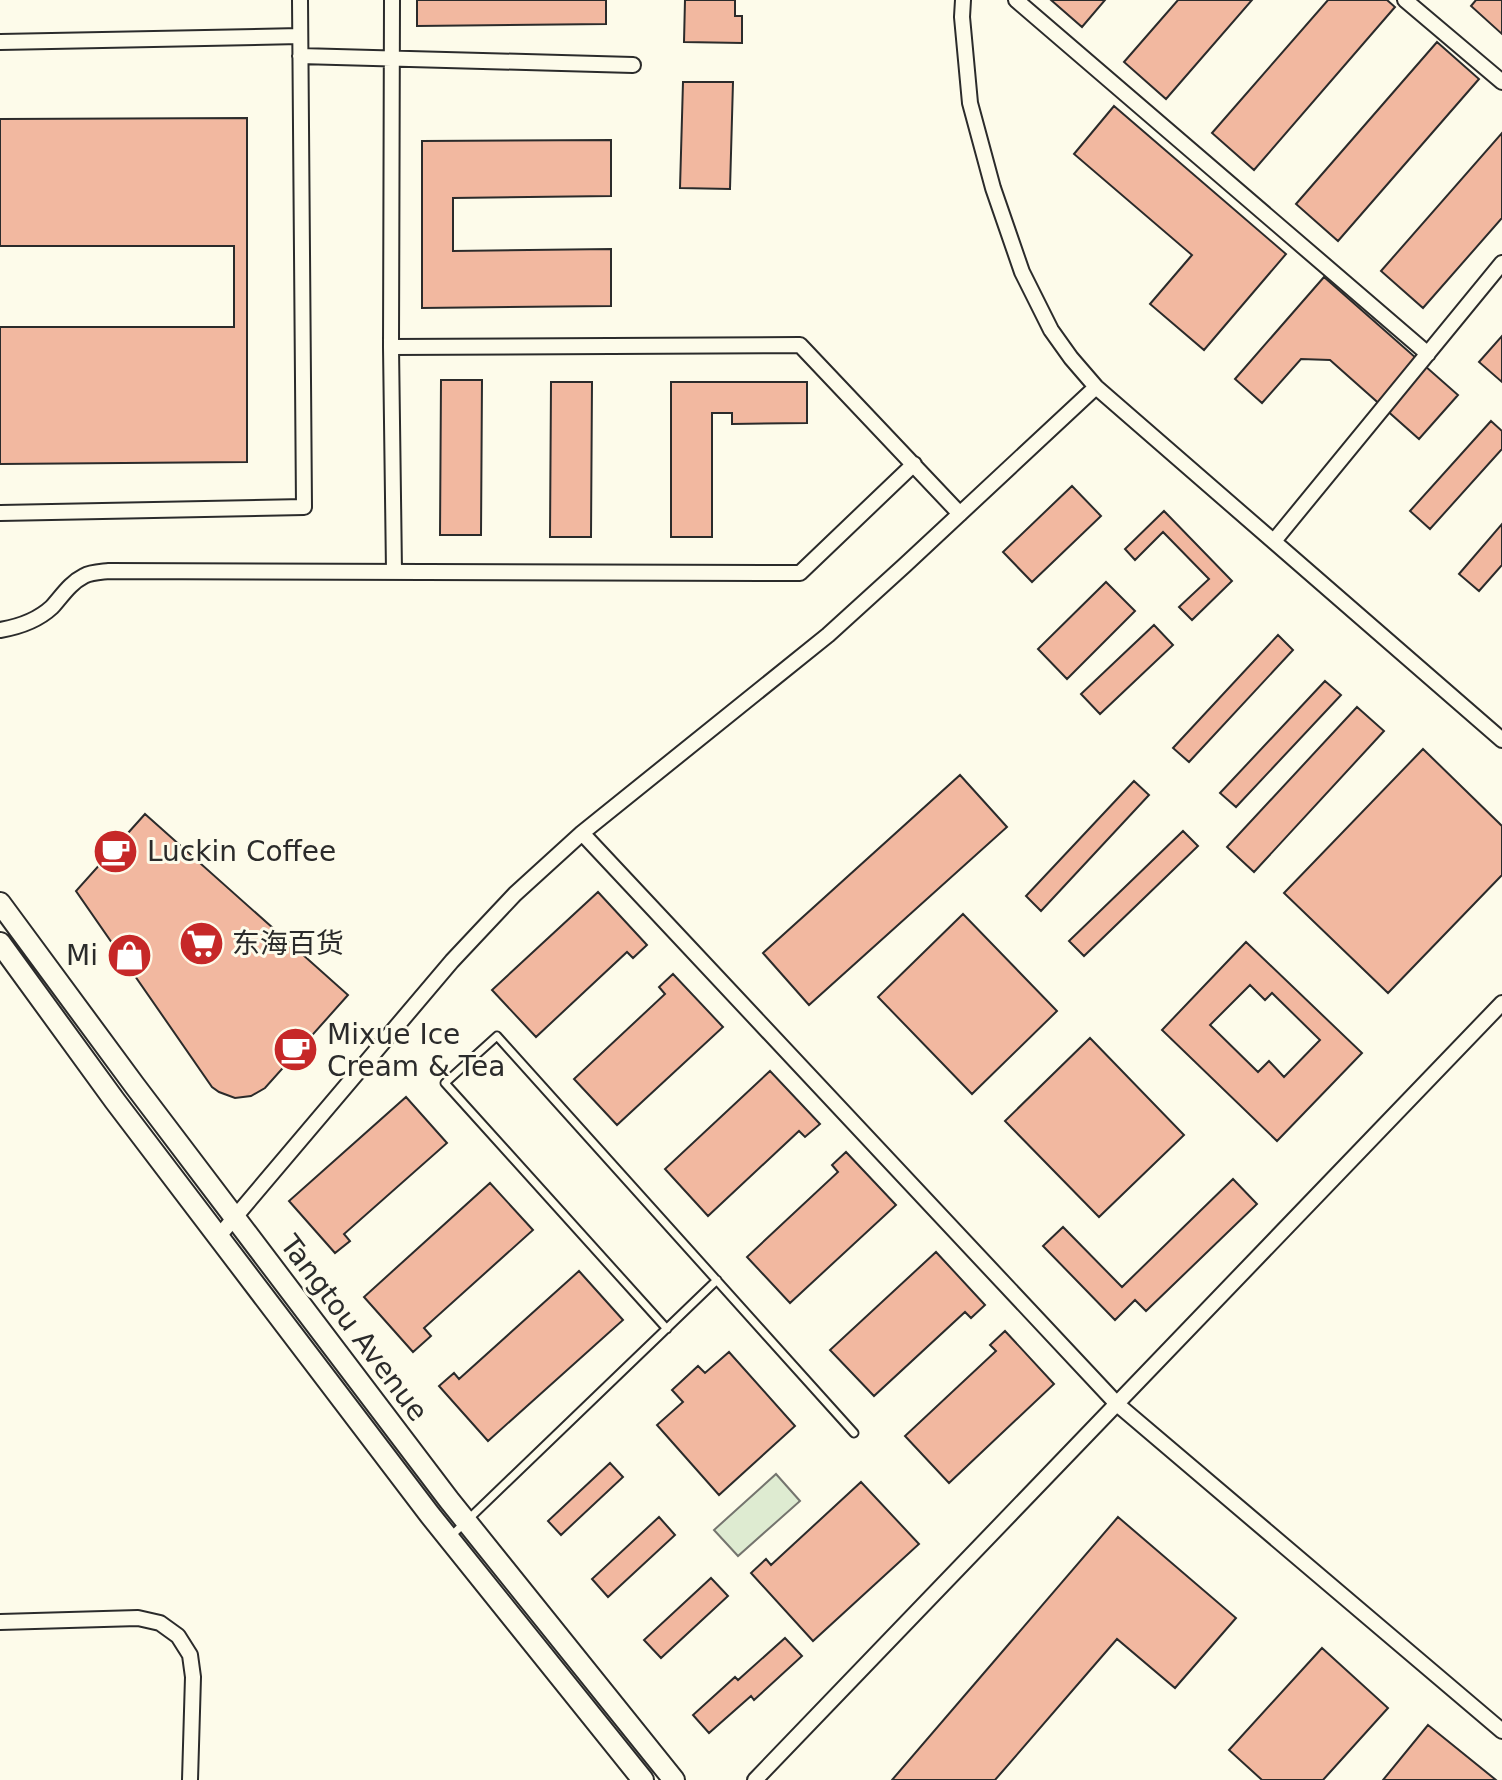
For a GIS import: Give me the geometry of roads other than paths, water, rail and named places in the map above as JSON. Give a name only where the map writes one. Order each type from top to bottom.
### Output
[{"type":"main road","name":"Tangtou Avenue","points":[[0,903],[125,1074],[466,1521],[674,1780]]},
{"type":"main road","name":"Tangtou Avenue","points":[[0,943],[106,1088],[449,1538],[643,1780]]},
{"type":"street","points":[[0,513],[304,507],[300,0]]},
{"type":"street","points":[[392,0],[394,571]]},
{"type":"street","points":[[963,0],[970,103],[998,202],[1022,272],[1051,330],[1071,358],[1096,387],[1502,740]]},
{"type":"street","points":[[1016,0],[1428,354]]},
{"type":"street","points":[[1405,0],[1502,82]]},
{"type":"street","points":[[0,42],[300,36]]},
{"type":"street","points":[[300,56],[633,65]]},
{"type":"street","points":[[1274,541],[1502,263]]},
{"type":"street","points":[[391,347],[800,345],[960,514]]},
{"type":"street","points":[[219,1236],[452,961],[515,894],[582,833],[828,635],[1096,387]]},
{"type":"street","points":[[0,630],[42,615],[86,575],[109,571],[800,573],[914,464]]},
{"type":"street","points":[[582,833],[1117,1404],[1502,1731]]},
{"type":"street","points":[[755,1780],[1502,1003]]},
{"type":"street","points":[[0,1622],[138,1618],[160,1623],[178,1636],[190,1655],[193,1677],[190,1780]]},
{"type":"lane","points":[[667,1329],[445,1083],[497,1036],[854,1433]]},
{"type":"lane","points":[[449,1538],[717,1280]]},
{"type":"place","name":"Luckin Coffee","points":[[116,851]]},
{"type":"place","name":"东海百货","points":[[201,943]]},
{"type":"place","name":"Mi","points":[[129,955]]},
{"type":"place","name":"Mixue Ice Cream & Tea","points":[[296,1050]]}]
